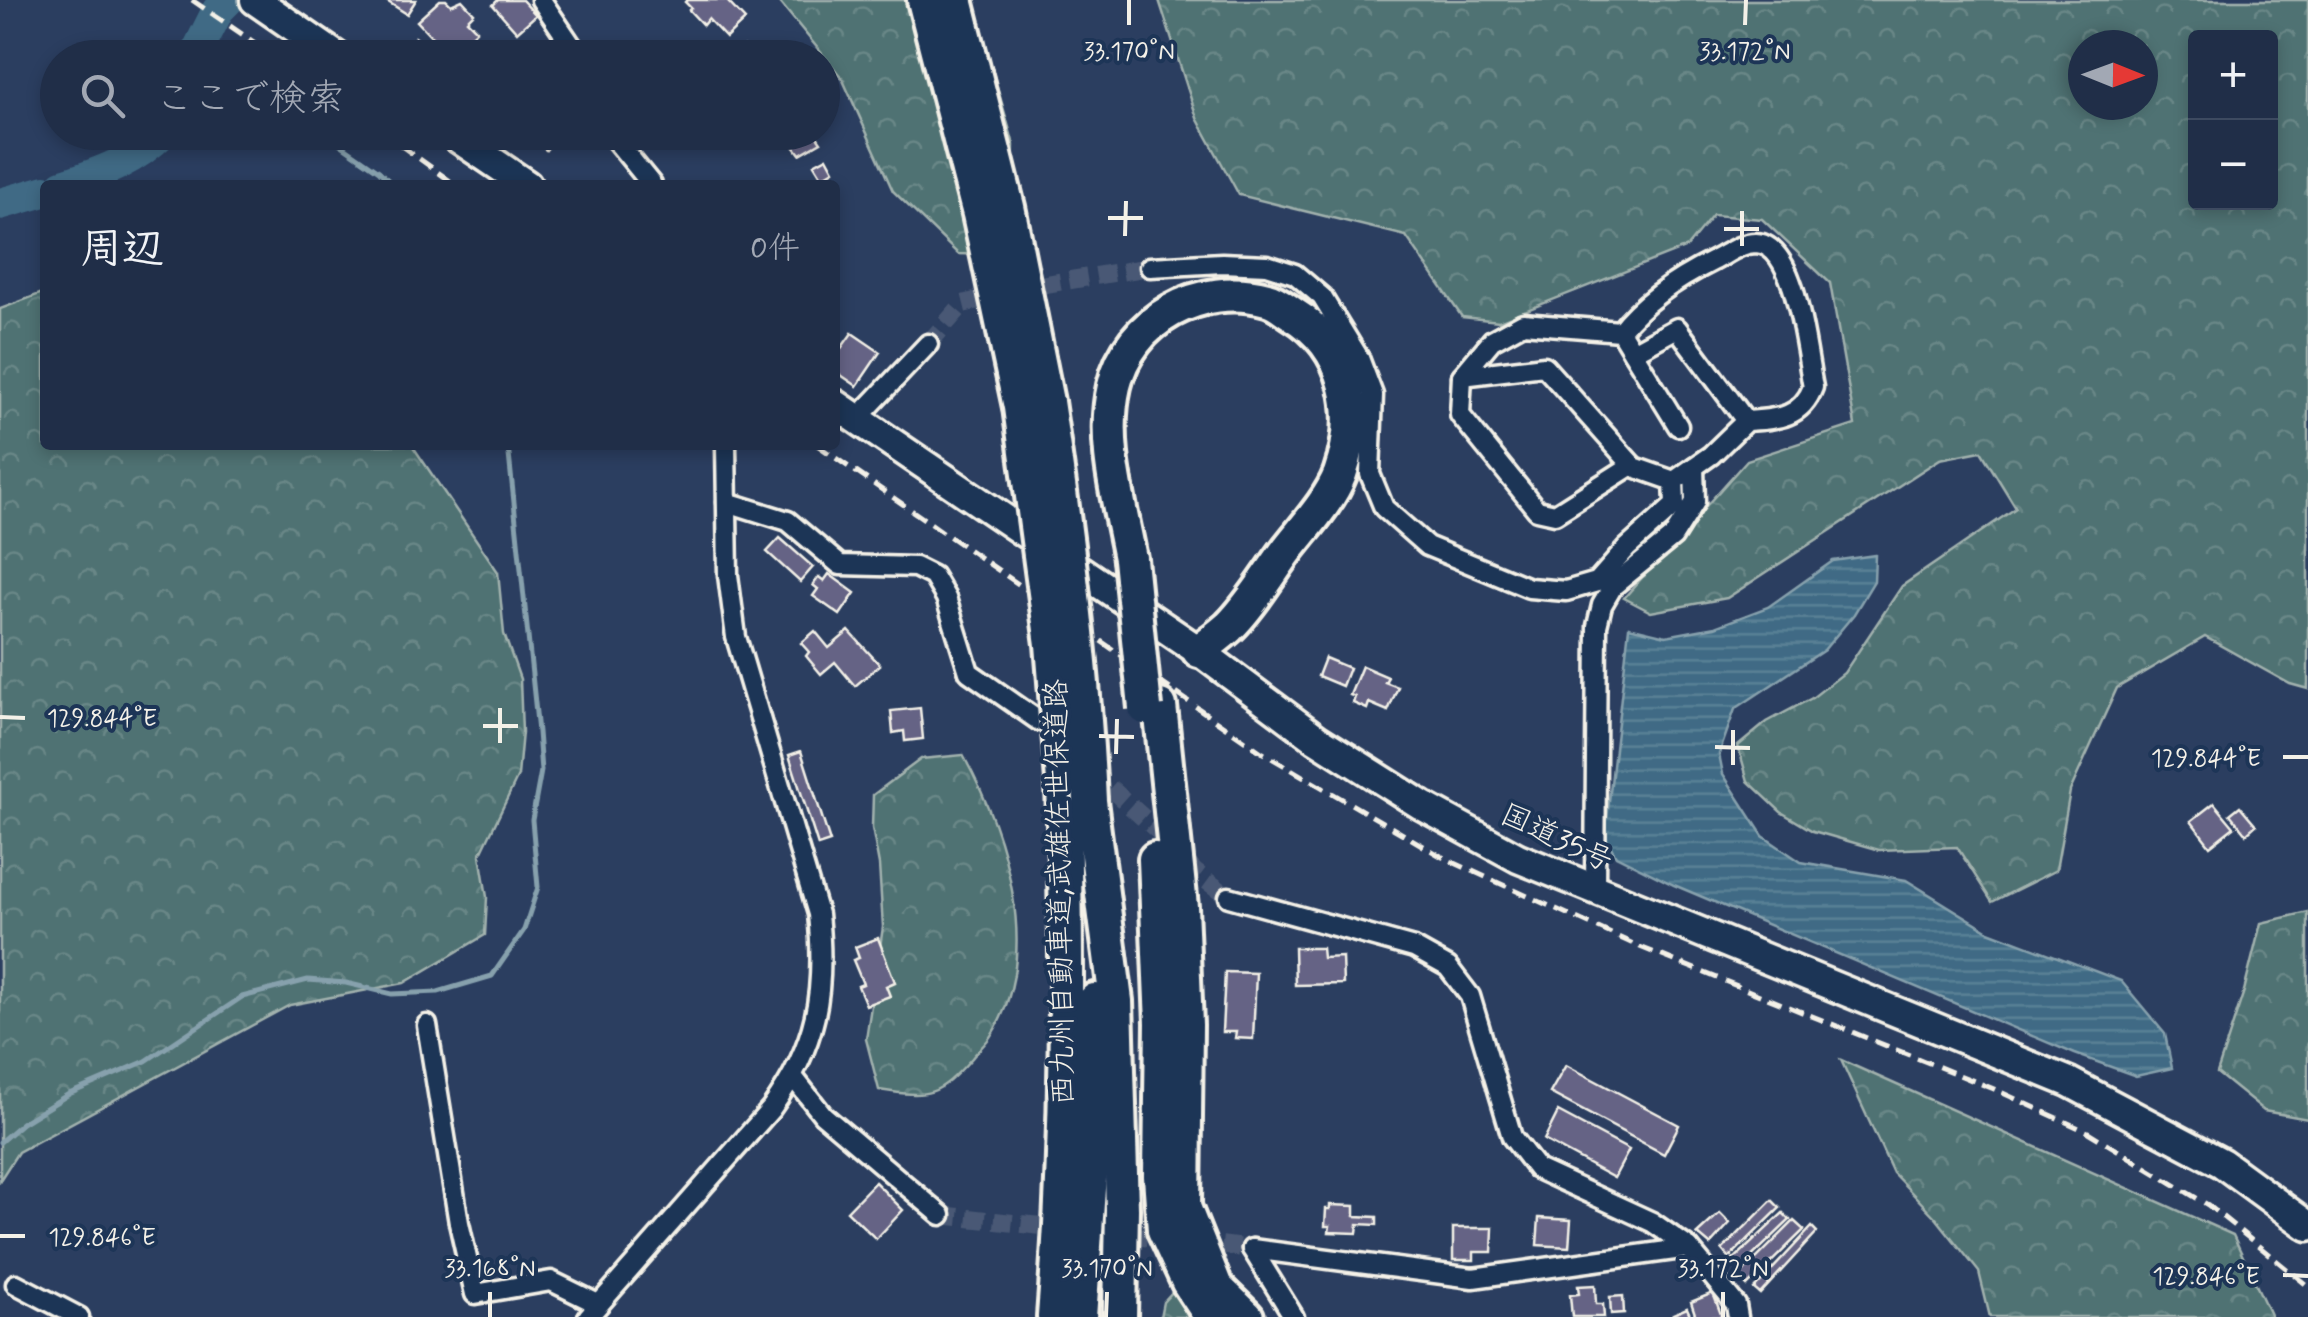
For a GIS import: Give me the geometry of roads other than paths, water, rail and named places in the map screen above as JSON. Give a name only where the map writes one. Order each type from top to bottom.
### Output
[{"type":"highway","points":[[255,0],[312,40]]},
{"type":"highway","name":"西九州自動車道;武雄佐世保道路","points":[[924,0],[1065,522],[1085,710],[1095,916],[1094,1057],[1080,1317]]},
{"type":"highway","name":"西九州自動車道;武雄佐世保道路","points":[[956,0],[1008,206],[1033,404],[1063,781],[1067,1039],[1059,1250],[1051,1317]]},
{"type":"highway","points":[[476,150],[519,180]]},
{"type":"highway","points":[[1199,651],[1231,625],[1339,476],[1349,431],[1348,387],[1337,357],[1307,322],[1269,299],[1230,295],[1188,300],[1152,322],[1127,351],[1114,384],[1109,416],[1115,480],[1137,560],[1152,707],[1181,907],[1186,1024],[1184,1207],[1216,1287],[1247,1317]]},
{"type":"highway","name":"国道35号","points":[[846,411],[1199,651],[1317,739],[1423,806],[1518,858],[2069,1082],[2222,1163],[2308,1226]]},
{"type":"highway","points":[[1152,707],[1164,1230],[1188,1282],[1212,1317]]},
{"type":"highway","points":[[1090,801],[1116,1001],[1122,1208],[1120,1317]]},
{"type":"street","points":[[541,0],[568,40]]},
{"type":"street","points":[[624,150],[648,180]]},
{"type":"street","points":[[1620,331],[1634,312],[1688,274],[1738,246],[1758,243],[1774,248],[1788,269],[1814,387],[1808,402],[1779,419],[1746,421],[1712,455],[1674,481]]},
{"type":"street","points":[[1150,267],[1267,265],[1295,274],[1322,297],[1359,358],[1373,395],[1370,474],[1384,508],[1428,546],[1529,588],[1566,591],[1597,582],[1628,548],[1676,506],[1674,481]]},
{"type":"street","points":[[1620,331],[1522,323],[1492,340],[1462,376],[1460,415],[1537,510],[1555,514],[1632,465]]},
{"type":"street","points":[[1633,352],[1677,328],[1746,421]]},
{"type":"street","points":[[1620,331],[1678,426]]},
{"type":"street","points":[[846,411],[928,344]]},
{"type":"street","points":[[1462,376],[1544,366],[1632,465],[1674,481]]},
{"type":"street","points":[[427,1024],[459,1223],[475,1294],[551,1281],[593,1310],[772,1109],[794,1078],[820,1003],[822,956],[818,914],[736,637],[728,575],[726,450]]},
{"type":"street","points":[[1595,890],[1593,788],[1597,626],[1602,604],[1613,586],[1673,536],[1695,502],[1694,467]]},
{"type":"street","points":[[726,502],[788,521],[840,564],[915,567],[933,576],[946,598],[969,672],[1039,721]]},
{"type":"street","points":[[1229,898],[1414,948],[1448,967],[1470,996],[1512,1137],[1538,1169],[1652,1222],[1689,1248],[1736,1305],[1738,1317]]},
{"type":"street","points":[[794,1078],[824,1115],[941,1215]]},
{"type":"street","points":[[1294,1317],[1252,1249],[1472,1278],[1689,1248]]},
{"type":"street","points":[[16,1284],[79,1317]]},
{"type":"water","points":[[1875,555],[1874,581],[1854,614],[1824,650],[1735,709],[1719,754],[1723,774],[1763,836],[1801,862],[1906,880],[1989,931],[2121,981],[2165,1034],[2172,1068],[2136,1076],[2075,1054],[1674,885],[1616,856],[1605,836],[1629,627],[1666,636],[1715,627],[1768,607],[1833,561]]},
{"type":"waterway","points":[[203,40],[218,10],[228,0]]},
{"type":"waterway","points":[[78,180],[104,171],[140,150]]},
{"type":"waterway","points":[[349,150],[388,180]]},
{"type":"waterway","points":[[0,204],[40,192]]},
{"type":"waterway","points":[[0,1142],[22,1123],[69,1094],[146,1061],[242,997],[308,980],[346,983],[392,994],[438,992],[492,976],[524,930],[538,887],[532,820],[541,771],[509,450]]},
{"type":"tunnel","points":[[928,344],[963,304],[1034,286],[1150,267]]},
{"type":"tunnel","points":[[1090,770],[1157,830],[1195,872],[1229,897]]},
{"type":"tunnel","points":[[941,1215],[1169,1240]]},
{"type":"tunnel","points":[[1195,1242],[1252,1249]]},
{"type":"railway","points":[[192,0],[251,40]]},
{"type":"railway","points":[[407,150],[449,180]]},
{"type":"railway","points":[[824,450],[1263,753],[1446,859],[1640,947],[1994,1089],[2088,1132],[2208,1205],[2308,1286]]}]
